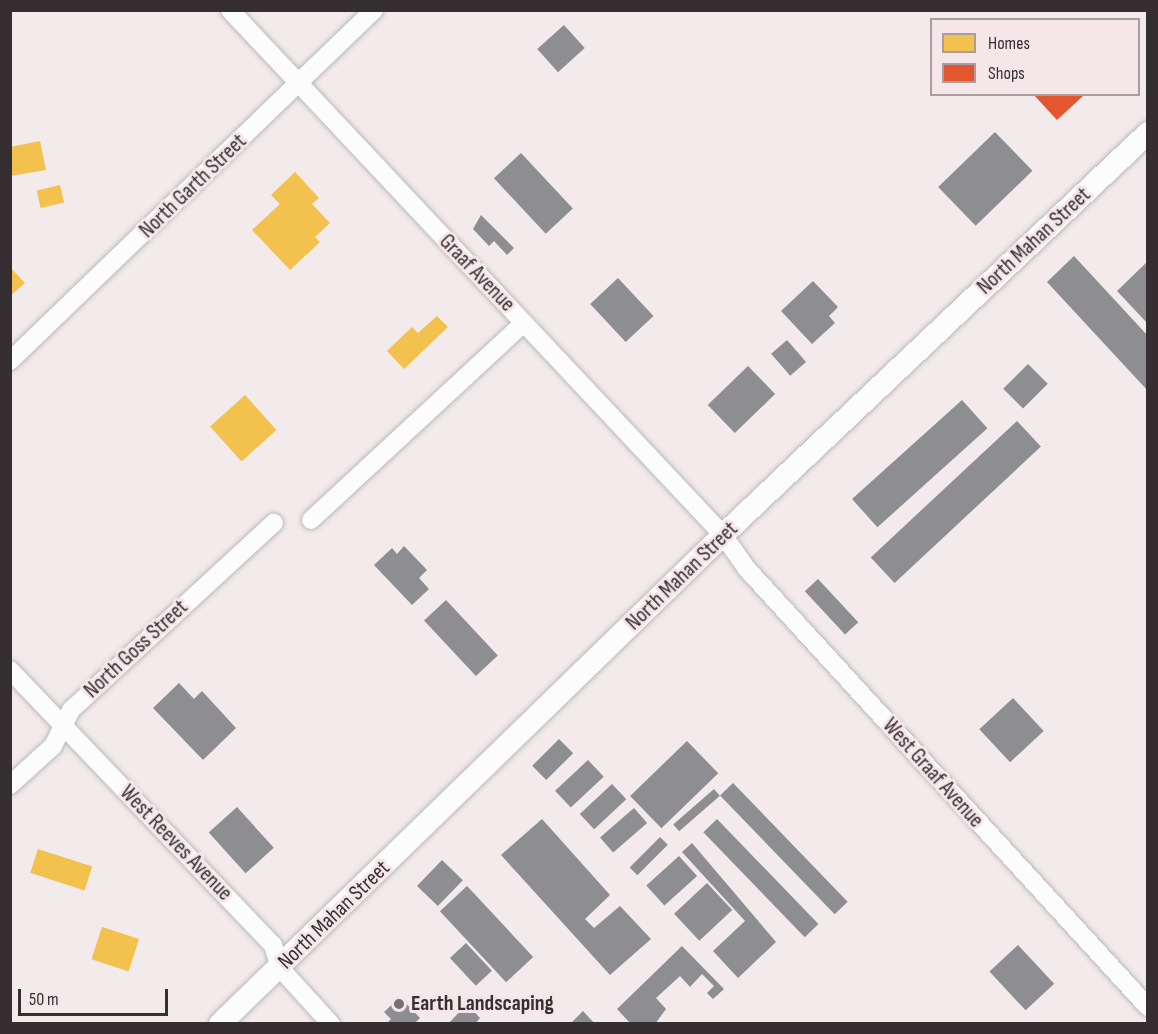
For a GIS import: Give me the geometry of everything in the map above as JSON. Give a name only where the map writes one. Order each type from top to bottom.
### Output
[{"type":"street","name":"Graaf Avenue","points":[[230,10],[723,535]]},
{"type":"street","name":"North Garth Street","points":[[10,361],[375,10]]},
{"type":"street","name":"North Mahan Street","points":[[220,1023],[280,968],[723,535],[1148,133]]},
{"type":"street","points":[[311,520],[524,323]]},
{"type":"street","name":"North Goss Street","points":[[10,785],[53,746],[71,710],[274,523]]},
{"type":"street","name":"West Graaf Avenue","points":[[723,535],[755,578],[1148,1007]]},
{"type":"street","name":"West Reeves Avenue","points":[[10,670],[273,945],[280,968],[331,1023]]},
{"type":"building: Homes","points":[[40,141],[46,170],[10,176],[10,147]]},
{"type":"building: Homes","points":[[295,172],[319,198],[312,204],[330,223],[315,237],[320,242],[290,270],[252,230],[280,204],[271,195]]},
{"type":"building: Homes","points":[[60,185],[64,203],[41,208],[37,190]]},
{"type":"building: Homes","points":[[10,267],[25,283],[10,296]]},
{"type":"building: Homes","points":[[437,316],[448,327],[404,369],[387,351],[412,327],[418,333]]},
{"type":"building: Homes","points":[[245,395],[276,430],[242,461],[210,426]]},
{"type":"building: Homes","points":[[38,849],[92,867],[84,890],[30,873]]},
{"type":"building: Homes","points":[[102,927],[139,939],[129,971],[91,959]]},
{"type":"building: Shops","points":[[1035,96],[1083,96],[1057,120]]},
{"type":"building: Industry","points":[[564,25],[585,48],[558,72],[537,49]]},
{"type":"building: Industry","points":[[995,132],[1033,171],[976,226],[938,187]]},
{"type":"building: Industry","points":[[521,153],[573,209],[546,234],[494,178]]},
{"type":"building: Industry","points":[[481,215],[514,248],[507,255],[494,241],[489,246],[473,229]]},
{"type":"building: Industry","points":[[1074,256],[1148,336],[1148,391],[1047,282]]},
{"type":"building: Industry","points":[[1148,261],[1148,324],[1117,291]]},
{"type":"building: Industry","points":[[618,278],[653,316],[626,342],[590,304]]},
{"type":"building: Industry","points":[[813,281],[838,307],[829,316],[835,323],[812,344],[781,311]]},
{"type":"building: Industry","points":[[787,340],[806,362],[790,376],[771,354]]},
{"type":"building: Industry","points":[[1028,364],[1048,384],[1023,409],[1003,389]]},
{"type":"building: Industry","points":[[748,366],[775,394],[735,433],[708,405]]},
{"type":"building: Industry","points":[[962,400],[987,428],[877,527],[852,499]]},
{"type":"building: Industry","points":[[1017,421],[1041,447],[895,583],[871,557]]},
{"type":"building: Industry","points":[[404,546],[427,570],[419,578],[429,589],[412,605],[374,565],[392,548],[397,554]]},
{"type":"building: Industry","points":[[818,579],[858,622],[845,634],[805,591]]},
{"type":"building: Industry","points":[[446,600],[498,656],[476,676],[424,620]]},
{"type":"building: Industry","points":[[179,683],[194,699],[202,691],[236,728],[203,760],[153,708]]},
{"type":"building: Industry","points":[[1013,698],[1044,731],[1010,762],[979,729]]},
{"type":"building: Industry","points":[[559,739],[573,753],[546,780],[532,766]]},
{"type":"building: Industry","points":[[687,741],[718,773],[661,828],[630,796]]},
{"type":"building: Industry","points":[[588,760],[604,777],[571,808],[555,791]]},
{"type":"building: Industry","points":[[733,783],[848,902],[835,914],[720,796]]},
{"type":"building: Industry","points":[[612,784],[626,799],[594,829],[580,814]]},
{"type":"building: Industry","points":[[714,789],[720,796],[679,831],[673,824]]},
{"type":"building: Industry","points":[[237,807],[274,848],[246,873],[209,832]]},
{"type":"building: Industry","points":[[634,808],[647,823],[613,853],[600,838]]},
{"type":"building: Industry","points":[[542,819],[610,895],[585,919],[594,928],[620,906],[651,939],[610,975],[501,855]]},
{"type":"building: Industry","points":[[717,819],[818,924],[805,937],[703,832]]},
{"type":"building: Industry","points":[[660,837],[668,845],[637,875],[630,867]]},
{"type":"building: Industry","points":[[692,843],[776,942],[738,978],[713,951],[745,921],[682,852]]},
{"type":"building: Industry","points":[[679,856],[697,876],[664,906],[646,885]]},
{"type":"building: Industry","points":[[442,860],[463,880],[438,906],[417,886]]},
{"type":"building: Industry","points":[[707,883],[732,910],[699,941],[674,914]]},
{"type":"building: Industry","points":[[467,886],[533,957],[506,982],[440,911]]},
{"type":"building: Industry","points":[[466,943],[492,971],[476,986],[450,958]]},
{"type":"building: Industry","points":[[1018,945],[1054,984],[1026,1010],[989,972]]},
{"type":"building: Industry","points":[[682,946],[724,989],[713,999],[707,993],[714,986],[702,974],[690,987],[680,976],[656,998],[666,1009],[655,1024],[631,1024],[617,1009]]},
{"type":"building: Industry","name":"Earth Landscaping","points":[[400,997],[420,1018],[414,1024],[388,1022],[391,1019],[384,1012]]},
{"type":"building: Industry","points":[[467,1004],[480,1018],[475,1024],[448,1024]]},
{"type":"building: Industry","points":[[583,1011],[595,1024],[570,1024]]},
{"type":"place","name":"Earth Landscaping","points":[[399,1004]]}]
